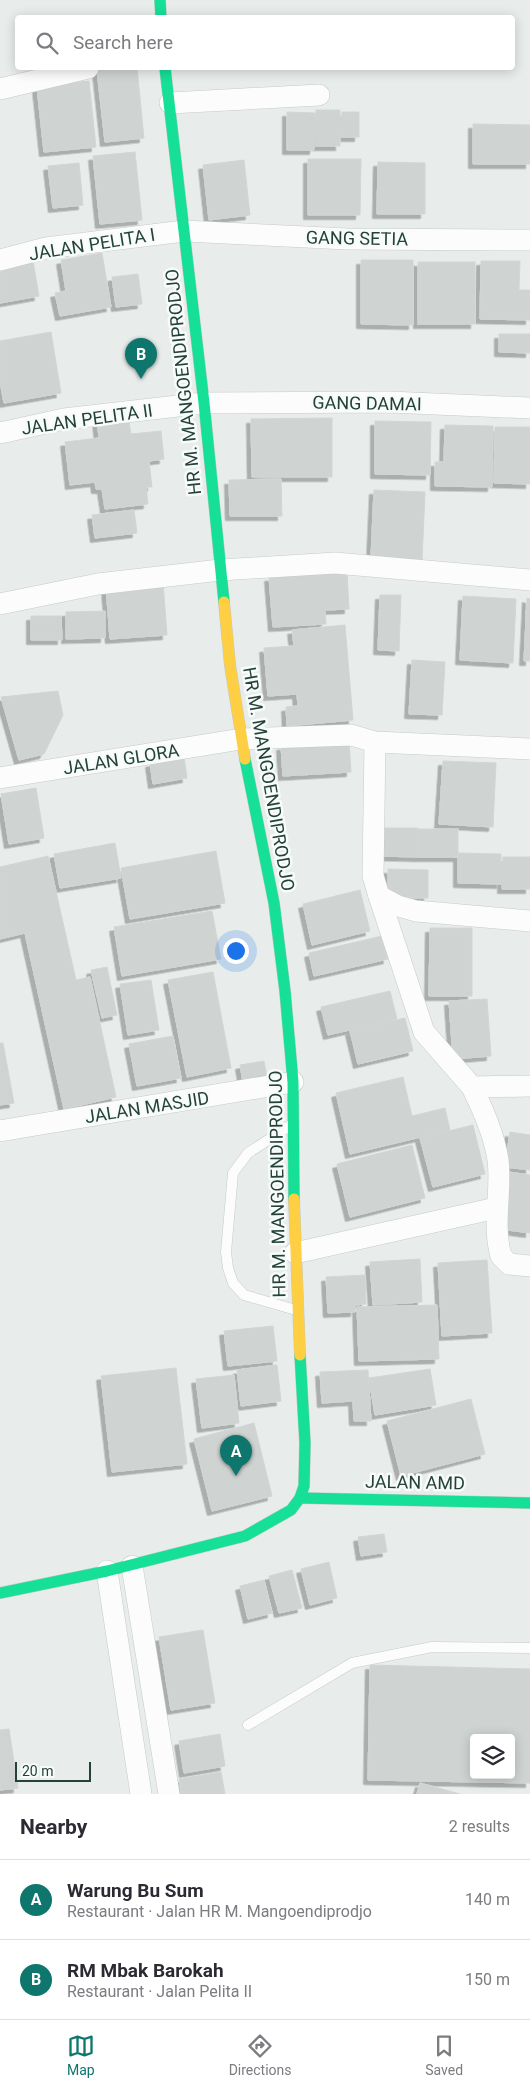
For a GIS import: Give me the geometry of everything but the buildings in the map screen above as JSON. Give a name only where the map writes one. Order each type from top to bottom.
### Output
[{"type":"main road","points":[[160,0],[161,15]]},
{"type":"main road","name":"HR M. MANGOENDIPRODJO","points":[[165,70],[204,403],[220,570],[241,739],[274,903],[293,1082],[294,1253],[306,1467],[300,1498]]},
{"type":"main road","points":[[0,1593],[107,1572],[245,1536],[278,1519],[291,1510],[300,1498]]},
{"type":"main road","name":"JALAN AMD","points":[[300,1498],[530,1503]]},
{"type":"street","points":[[0,89],[80,70]]},
{"type":"street","points":[[170,103],[319,96]]},
{"type":"street","name":"GANG SETIA","points":[[184,231],[347,239],[530,240]]},
{"type":"street","name":"JALAN PELITA I","points":[[0,260],[46,248],[184,231]]},
{"type":"street","name":"GANG DAMAI","points":[[204,403],[389,402],[530,408]]},
{"type":"street","name":"JALAN PELITA II","points":[[0,433],[64,419],[204,403]]},
{"type":"street","points":[[0,604],[98,584],[220,570],[335,563],[530,580]]},
{"type":"street","name":"JALAN GLORA","points":[[0,778],[241,739],[351,735],[375,742],[530,749]]},
{"type":"street","points":[[375,742],[373,876],[424,1032],[472,1087],[489,1124],[498,1161],[496,1208],[501,1256],[509,1264],[530,1266]]},
{"type":"street","points":[[379,896],[398,906],[416,911],[530,921]]},
{"type":"street","name":"JALAN MASJID","points":[[0,1131],[293,1082]]},
{"type":"street","points":[[472,1087],[530,1086]]},
{"type":"street","points":[[294,1253],[496,1208]]},
{"type":"street","points":[[132,1566],[169,1794]]},
{"type":"street","points":[[107,1572],[142,1794]]},
{"type":"lane","points":[[294,1122],[248,1153],[233,1173],[226,1252],[233,1283],[244,1295],[297,1310]]},
{"type":"lane","points":[[248,1725],[352,1663],[432,1647],[530,1648]]},
{"type":"traffic: fast","points":[[160,0],[161,15]]},
{"type":"traffic: fast","points":[[165,70],[204,403],[224,602]]},
{"type":"traffic: fast","points":[[245,759],[274,903],[285,991],[293,1082],[294,1199]]},
{"type":"traffic: fast","points":[[0,1593],[107,1571],[245,1536],[291,1510],[300,1498],[304,1486],[305,1443],[300,1355]]},
{"type":"traffic: fast","points":[[300,1498],[530,1503]]},
{"type":"traffic: slow","points":[[224,602],[230,665],[245,759]]},
{"type":"traffic: slow","points":[[294,1199],[300,1355]]},
{"type":"place","name":"RM Mbak Barokah","points":[[141,379]]},
{"type":"place","name":"Warung Bu Sum","points":[[236,1476]]}]
